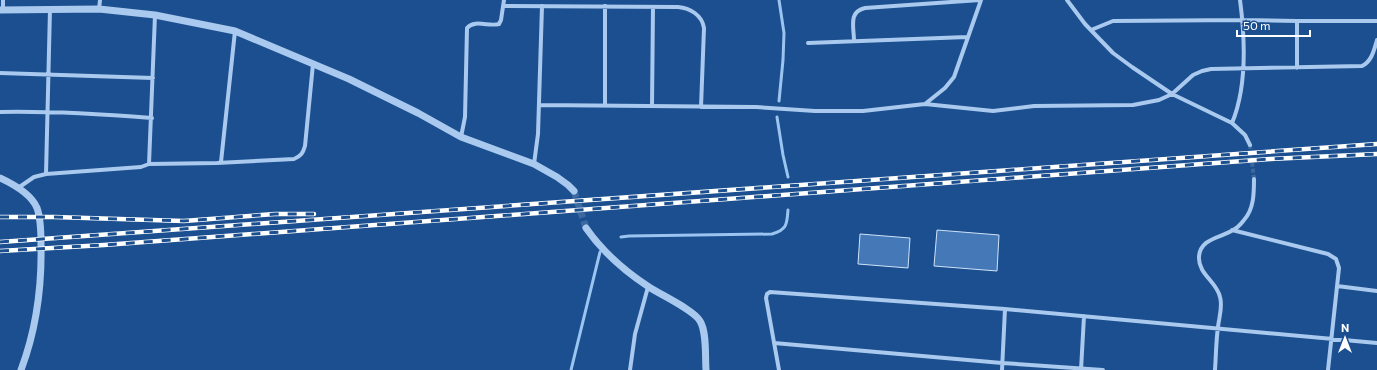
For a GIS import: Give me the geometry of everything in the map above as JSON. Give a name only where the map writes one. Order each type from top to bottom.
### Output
[{"type":"street","points":[[3,0],[1,10],[99,9],[155,15],[235,31],[349,79],[418,113],[461,137],[534,164],[557,177],[574,191]]},
{"type":"street","points":[[99,9],[100,0]]},
{"type":"street","points":[[461,137],[465,118],[467,28],[474,24],[499,24],[502,20],[504,0]]},
{"type":"street","points":[[549,0],[549,6]]},
{"type":"street","points":[[590,0],[590,6]]},
{"type":"street","points":[[637,0],[637,6]]},
{"type":"street","points":[[854,41],[853,18],[854,13],[858,10],[865,8],[980,0],[954,77],[945,88],[925,104]]},
{"type":"street","points":[[1067,0],[1091,30],[1113,53],[1172,94],[1232,123],[1245,135],[1250,145]]},
{"type":"street","points":[[1232,123],[1238,105],[1243,69],[1243,20],[1240,0]]},
{"type":"street","points":[[504,6],[653,6],[684,8],[690,10],[704,22],[701,106]]},
{"type":"street","points":[[534,164],[538,134],[542,6]]},
{"type":"street","points":[[605,106],[606,6]]},
{"type":"street","points":[[652,106],[653,6]]},
{"type":"street","points":[[46,174],[50,9]]},
{"type":"street","points":[[149,164],[155,15]]},
{"type":"street","points":[[1091,30],[1113,21],[1377,21]]},
{"type":"street","points":[[1297,21],[1297,68]]},
{"type":"street","points":[[221,162],[235,31]]},
{"type":"street","points":[[808,43],[967,37]]},
{"type":"street","points":[[539,105],[756,107],[815,111],[863,110],[925,104],[993,110],[1034,106],[1114,106],[1150,103],[1172,94],[1193,75],[1211,69],[1362,66],[1367,64],[1377,40]]},
{"type":"street","points":[[17,188],[34,177],[46,174],[141,167],[149,164],[294,159],[299,157],[305,146],[314,64]]},
{"type":"street","points":[[0,73],[153,78]]},
{"type":"street","points":[[0,112],[48,111],[152,118]]},
{"type":"street","points":[[0,178],[11,183],[32,199],[37,209],[41,232],[42,265],[35,326],[21,370]]},
{"type":"street","points":[[1215,370],[1221,298],[1219,292],[1200,267],[1199,257],[1202,248],[1207,241],[1232,230],[1245,220],[1251,208],[1254,196],[1254,179]]},
{"type":"street","points":[[586,228],[609,255],[648,286],[696,316],[703,328],[706,370]]},
{"type":"street","points":[[1232,230],[1328,254],[1336,259],[1339,268],[1330,338],[1328,370]]},
{"type":"street","points":[[630,370],[636,334],[648,286]]},
{"type":"street","points":[[1337,286],[1377,291]]},
{"type":"street","points":[[779,370],[766,298],[767,294],[770,292],[1005,309],[1377,342]]},
{"type":"street","points":[[1002,370],[1005,309]]},
{"type":"street","points":[[1081,369],[1084,316]]},
{"type":"street","points":[[774,343],[1002,363],[1103,370]]},
{"type":"building","points":[[937,230],[999,235],[997,271],[934,266]]},
{"type":"building","points":[[860,234],[910,238],[908,268],[858,264]]},
{"type":"waterway","points":[[779,0],[784,33],[779,101]]},
{"type":"waterway","points":[[777,117],[788,177]]},
{"type":"waterway","points":[[621,237],[772,234],[781,231],[785,226],[788,210]]},
{"type":"waterway","points":[[571,370],[600,252]]},
{"type":"tunnel","points":[[1250,145],[1254,179]]},
{"type":"tunnel","points":[[574,191],[586,228]]},
{"type":"railway","points":[[0,242],[1377,144]]},
{"type":"railway","points":[[0,251],[104,245],[1270,159],[1377,154]]},
{"type":"railway","points":[[0,217],[184,221],[275,214],[314,214]]}]
